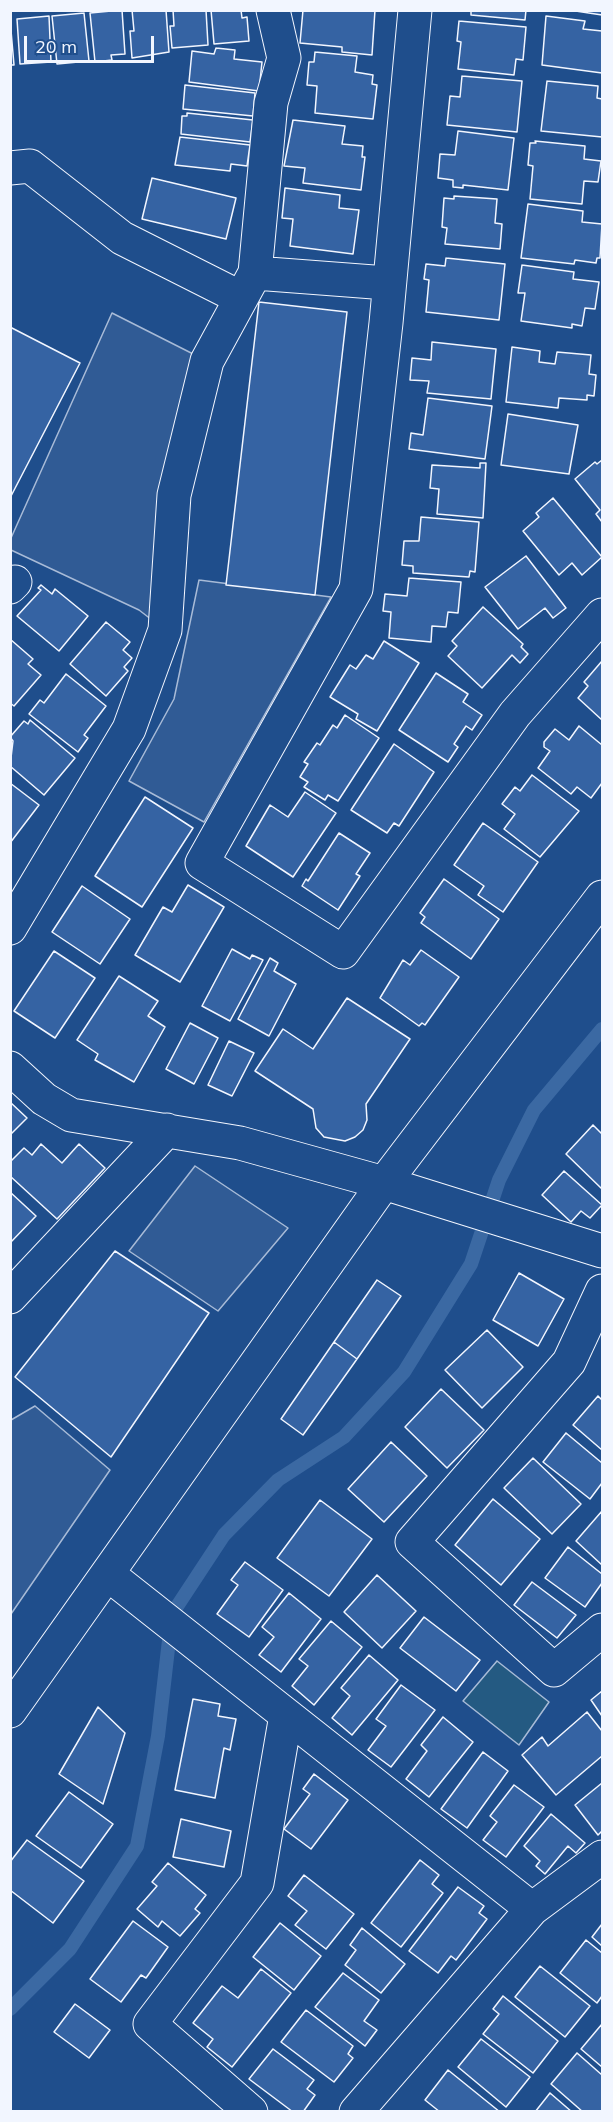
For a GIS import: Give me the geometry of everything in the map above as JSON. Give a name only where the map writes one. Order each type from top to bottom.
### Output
[{"type":"street","points":[[10,928],[129,729],[165,630],[174,495],[207,361],[248,286],[271,103],[284,58],[273,10]]},
{"type":"street","points":[[416,10],[387,283],[386,322],[356,589],[202,863],[343,952],[515,714],[603,615]]},
{"type":"street","points":[[10,168],[30,166],[122,238],[248,286],[387,283]]},
{"type":"street","points":[[10,1711],[109,1575],[384,1183],[603,897]]},
{"type":"street","points":[[10,1068],[44,1099],[71,1115],[240,1143],[384,1183],[603,1251]]},
{"type":"street","points":[[10,1297],[166,1130]]},
{"type":"street","points":[[603,1291],[569,1362],[412,1542],[555,1670],[603,1630]]},
{"type":"street","points":[[109,1575],[532,1910]]},
{"type":"street","points":[[251,2112],[150,2024],[257,1883],[286,1715]]},
{"type":"street","points":[[356,2112],[532,1910],[603,1857]]},
{"type":"shaded area","points":[[112,313],[207,361],[165,630],[139,610],[11,550],[11,538]]},
{"type":"shaded area","points":[[199,580],[331,597],[204,822],[129,781],[174,699]]},
{"type":"shaded area","points":[[195,1166],[288,1228],[218,1311],[129,1251]]},
{"type":"shaded area","points":[[35,1406],[110,1470],[11,1614],[11,1420]]},
{"type":"shaded area","points":[[497,1661],[549,1702],[519,1745],[463,1701]]},
{"type":"building","points":[[122,10],[125,54],[111,55],[112,60],[95,62],[90,13]]},
{"type":"building","points":[[132,10],[166,10],[169,52],[132,58],[130,31],[134,31]]},
{"type":"building","points":[[173,10],[206,10],[208,45],[172,48],[170,26],[174,26]]},
{"type":"building","points":[[211,10],[241,10],[242,18],[247,17],[249,41],[214,44]]},
{"type":"building","points":[[303,10],[375,10],[372,55],[342,52],[342,47],[300,43]]},
{"type":"building","points":[[471,10],[526,10],[525,20],[471,15]]},
{"type":"building","points":[[569,10],[602,10],[602,15]]},
{"type":"building","points":[[84,13],[89,61],[57,64],[52,16]]},
{"type":"building","points":[[49,16],[51,62],[20,64],[17,19]]},
{"type":"building","points":[[546,16],[585,21],[583,29],[602,31],[602,73],[542,65]]},
{"type":"building","points":[[10,19],[14,65],[10,65]]},
{"type":"building","points":[[459,21],[526,27],[523,60],[516,59],[514,75],[458,69],[461,42],[457,41]]},
{"type":"building","points":[[216,48],[235,50],[234,59],[262,62],[259,91],[189,82],[192,51],[214,54]]},
{"type":"building","points":[[315,52],[357,56],[355,72],[373,75],[372,84],[377,85],[373,119],[315,113],[317,86],[307,85],[309,62],[314,62]]},
{"type":"building","points":[[462,76],[522,81],[517,132],[447,125],[450,96],[460,97]]},
{"type":"building","points":[[547,81],[598,86],[597,98],[602,99],[602,137],[541,131]]},
{"type":"building","points":[[185,85],[255,93],[253,116],[183,109]]},
{"type":"building","points":[[187,113],[253,120],[250,142],[181,134],[182,116],[187,116]]},
{"type":"building","points":[[293,120],[345,126],[342,144],[363,146],[362,157],[365,157],[361,190],[303,183],[305,168],[284,166]]},
{"type":"building","points":[[458,131],[514,138],[508,190],[463,185],[463,188],[453,187],[453,180],[438,178],[440,154],[455,155]]},
{"type":"building","points":[[180,137],[250,145],[247,166],[231,164],[230,171],[175,165]]},
{"type":"building","points":[[535,141],[585,146],[584,159],[601,161],[598,182],[584,181],[582,204],[530,199],[533,166],[528,165],[530,143],[536,143]]},
{"type":"building","points":[[152,178],[236,198],[226,239],[142,219]]},
{"type":"building","points":[[285,188],[340,195],[339,208],[359,210],[353,254],[290,246],[293,219],[282,218]]},
{"type":"building","points":[[454,196],[497,199],[495,223],[502,224],[500,249],[445,244],[447,228],[442,227],[444,198],[454,199]]},
{"type":"building","points":[[528,204],[583,211],[582,222],[602,224],[600,258],[597,258],[596,263],[575,260],[574,264],[521,258]]},
{"type":"building","points":[[446,258],[505,264],[499,320],[426,312],[429,280],[424,279],[426,264],[445,266]]},
{"type":"building","points":[[522,265],[574,272],[573,279],[599,282],[595,309],[585,308],[582,326],[572,324],[572,328],[521,321],[525,293],[518,293]]},
{"type":"building","points":[[259,302],[347,312],[315,595],[226,585]]},
{"type":"building","points":[[10,327],[80,363],[10,498]]},
{"type":"building","points":[[432,342],[496,349],[491,399],[427,393],[429,381],[410,380],[412,358],[431,360]]},
{"type":"building","points":[[512,347],[540,351],[539,362],[555,364],[557,352],[591,355],[589,374],[596,375],[594,396],[587,395],[587,400],[559,398],[558,408],[506,402]]},
{"type":"building","points":[[428,398],[492,406],[485,459],[409,449],[411,433],[423,435]]},
{"type":"building","points":[[508,414],[578,425],[569,474],[501,465]]},
{"type":"building","points":[[602,460],[602,522],[596,514],[600,510],[575,479],[595,462],[597,464]]},
{"type":"building","points":[[480,463],[486,463],[483,518],[437,514],[439,489],[430,488],[432,465],[480,468]]},
{"type":"building","points":[[553,498],[602,557],[582,575],[572,563],[559,575],[523,531],[539,517],[536,513]]},
{"type":"building","points":[[421,517],[479,522],[475,572],[470,571],[469,577],[413,573],[413,566],[402,565],[404,541],[419,541]]},
{"type":"building","points":[[526,556],[566,608],[553,618],[545,608],[518,629],[485,587]]},
{"type":"building","points":[[409,578],[461,582],[458,613],[448,612],[446,627],[432,626],[431,642],[389,638],[391,612],[383,611],[385,594],[407,596]]},
{"type":"building","points":[[41,585],[52,594],[55,589],[88,616],[59,651],[17,616],[41,590],[38,588]]},
{"type":"building","points":[[483,607],[523,644],[521,647],[528,654],[520,663],[512,655],[482,688],[448,656],[457,646],[452,641]]},
{"type":"building","points":[[106,622],[130,642],[123,650],[132,658],[124,667],[128,671],[106,696],[70,664]]},
{"type":"building","points":[[10,639],[33,659],[28,664],[41,675],[14,706],[10,703]]},
{"type":"building","points":[[384,641],[419,663],[377,731],[356,719],[358,714],[330,697],[350,665],[356,669],[366,655],[373,659]]},
{"type":"building","points":[[602,661],[602,720],[578,698],[588,686],[584,682]]},
{"type":"building","points":[[436,673],[468,694],[463,702],[482,715],[472,730],[466,726],[454,744],[458,747],[448,762],[399,730]]},
{"type":"building","points":[[66,674],[106,706],[84,735],[88,738],[78,752],[29,714],[40,700],[44,703]]},
{"type":"building","points":[[345,715],[379,738],[338,801],[328,795],[325,800],[304,787],[308,782],[300,777],[308,764],[304,762],[317,743],[320,745],[333,725],[337,728]]},
{"type":"building","points":[[30,720],[75,758],[44,795],[10,766],[13,741],[10,737],[24,721],[28,724]]},
{"type":"building","points":[[579,726],[602,745],[602,783],[591,798],[577,787],[571,794],[538,768],[550,751],[544,747],[544,742],[555,729],[569,740]]},
{"type":"building","points":[[394,744],[434,772],[399,826],[394,823],[387,833],[351,810]]},
{"type":"building","points":[[532,775],[579,811],[540,857],[504,829],[515,814],[502,804],[515,787],[520,791]]},
{"type":"building","points":[[10,783],[39,805],[10,843]]},
{"type":"building","points":[[305,792],[336,813],[293,877],[246,846],[270,805],[288,817]]},
{"type":"building","points":[[145,797],[193,828],[142,907],[95,876]]},
{"type":"building","points":[[483,823],[538,862],[503,912],[478,895],[484,886],[454,865]]},
{"type":"building","points":[[339,833],[370,853],[356,874],[360,876],[338,910],[302,886],[306,879],[308,881]]},
{"type":"building","points":[[444,879],[499,919],[471,959],[421,923],[425,917],[420,913]]},
{"type":"building","points":[[188,885],[224,907],[180,982],[135,955],[163,907],[172,912]]},
{"type":"building","points":[[82,886],[130,919],[100,964],[52,932]]},
{"type":"building","points":[[232,949],[250,959],[252,955],[263,960],[230,1021],[202,1006]]},
{"type":"building","points":[[421,950],[459,977],[425,1025],[422,1023],[419,1026],[380,998],[403,960],[410,965]]},
{"type":"building","points":[[54,951],[95,978],[55,1038],[14,1011]]},
{"type":"building","points":[[270,958],[278,963],[274,971],[296,984],[269,1036],[238,1019]]},
{"type":"building","points":[[119,976],[158,1001],[148,1016],[165,1027],[134,1082],[95,1060],[98,1054],[77,1040]]},
{"type":"building","points":[[347,998],[410,1039],[366,1104],[367,1120],[363,1130],[355,1137],[345,1141],[324,1137],[316,1128],[313,1109],[255,1071],[283,1029],[313,1049]]},
{"type":"building","points":[[190,1023],[218,1038],[194,1084],[166,1069]]},
{"type":"building","points":[[229,1041],[254,1053],[232,1096],[208,1085]]},
{"type":"building","points":[[10,1102],[27,1118],[10,1135]]},
{"type":"building","points":[[593,1125],[602,1134],[602,1189],[566,1154]]},
{"type":"building","points":[[41,1144],[62,1163],[79,1144],[105,1168],[57,1219],[10,1176],[10,1162],[24,1148],[32,1155]]},
{"type":"building","points":[[564,1171],[602,1205],[590,1218],[581,1211],[571,1222],[542,1195]]},
{"type":"building","points":[[10,1192],[36,1216],[10,1243]]},
{"type":"building","points":[[115,1251],[209,1313],[111,1457],[15,1377]]},
{"type":"building","points":[[519,1273],[564,1299],[538,1346],[493,1320]]},
{"type":"building","points":[[377,1280],[401,1296],[357,1359],[334,1342]]},
{"type":"building","points":[[487,1330],[523,1367],[482,1408],[445,1370]]},
{"type":"building","points":[[334,1342],[357,1359],[303,1435],[281,1419]]},
{"type":"building","points":[[441,1389],[484,1430],[447,1468],[405,1427]]},
{"type":"building","points":[[598,1396],[602,1400],[602,1450],[573,1425]]},
{"type":"building","points":[[566,1433],[602,1463],[602,1483],[590,1499],[543,1462]]},
{"type":"building","points":[[391,1442],[427,1476],[384,1522],[348,1489]]},
{"type":"building","points":[[533,1458],[581,1504],[552,1534],[504,1488]]},
{"type":"building","points":[[493,1499],[540,1539],[501,1585],[455,1545]]},
{"type":"building","points":[[320,1500],[372,1539],[329,1596],[277,1558]]},
{"type":"building","points":[[602,1511],[602,1565],[576,1541]]},
{"type":"building","points":[[568,1547],[602,1574],[602,1583],[585,1607],[545,1578]]},
{"type":"building","points":[[245,1562],[283,1590],[249,1637],[217,1614],[238,1585],[231,1580]]},
{"type":"building","points":[[377,1575],[416,1611],[382,1648],[344,1612]]},
{"type":"building","points":[[532,1582],[576,1615],[557,1638],[514,1605]]},
{"type":"building","points":[[289,1593],[321,1619],[281,1672],[259,1655],[274,1637],[262,1627]]},
{"type":"building","points":[[424,1617],[480,1660],[456,1691],[400,1648]]},
{"type":"building","points":[[331,1621],[362,1647],[314,1705],[292,1686],[308,1666],[299,1659]]},
{"type":"building","points":[[369,1655],[398,1680],[352,1735],[332,1718],[350,1696],[341,1688]]},
{"type":"building","points":[[401,1685],[435,1710],[391,1767],[368,1750],[386,1726],[376,1719]]},
{"type":"building","points":[[602,1691],[602,1716],[591,1700]]},
{"type":"building","points":[[193,1699],[220,1704],[218,1716],[236,1719],[230,1750],[224,1748],[215,1798],[175,1790]]},
{"type":"building","points":[[98,1707],[125,1733],[103,1804],[59,1774]]},
{"type":"building","points":[[587,1712],[602,1731],[602,1756],[556,1795],[522,1755],[542,1737],[548,1746]]},
{"type":"building","points":[[443,1717],[473,1742],[429,1797],[406,1779],[427,1751],[421,1745]]},
{"type":"building","points":[[483,1752],[508,1771],[467,1828],[441,1809]]},
{"type":"building","points":[[314,1774],[348,1800],[311,1849],[284,1829],[310,1794],[303,1789]]},
{"type":"building","points":[[602,1783],[602,1831],[598,1835],[575,1805]]},
{"type":"building","points":[[514,1785],[544,1807],[506,1857],[483,1840],[497,1822],[490,1816]]},
{"type":"building","points":[[69,1792],[113,1824],[81,1868],[36,1836]]},
{"type":"building","points":[[551,1814],[585,1843],[576,1853],[568,1846],[545,1874],[536,1866],[540,1861],[524,1846]]},
{"type":"building","points":[[181,1819],[231,1831],[224,1867],[173,1857]]},
{"type":"building","points":[[27,1840],[84,1881],[53,1923],[10,1890],[10,1862]]},
{"type":"building","points":[[420,1860],[439,1875],[432,1884],[443,1893],[401,1947],[371,1923]]},
{"type":"building","points":[[168,1863],[206,1895],[195,1909],[200,1913],[180,1936],[162,1921],[158,1927],[137,1909],[157,1886],[152,1882]]},
{"type":"building","points":[[304,1875],[354,1914],[326,1949],[295,1925],[307,1911],[288,1896]]},
{"type":"building","points":[[458,1887],[484,1906],[479,1913],[487,1919],[456,1960],[451,1956],[438,1973],[409,1951]]},
{"type":"building","points":[[133,1921],[168,1947],[146,1978],[141,1975],[121,2002],[90,1979]]},
{"type":"building","points":[[280,1923],[321,1956],[294,1990],[253,1957]]},
{"type":"building","points":[[602,1924],[602,1946],[592,1937]]},
{"type":"building","points":[[362,1928],[405,1964],[381,1993],[345,1965],[356,1950],[350,1945]]},
{"type":"building","points":[[586,1940],[602,1953],[602,1996],[597,2003],[560,1973]]},
{"type":"building","points":[[540,1966],[590,2006],[565,2037],[515,1997]]},
{"type":"building","points":[[261,1969],[291,1993],[232,2067],[207,2047],[213,2039],[193,2023],[222,1986],[238,1998]]},
{"type":"building","points":[[343,1973],[379,2000],[364,2021],[377,2030],[365,2046],[315,2007]]},
{"type":"building","points":[[503,1996],[558,2041],[533,2073],[483,2034],[499,2014],[493,2009]]},
{"type":"building","points":[[75,2004],[110,2030],[89,2058],[54,2032]]},
{"type":"building","points":[[306,2010],[353,2046],[348,2054],[353,2058],[334,2082],[281,2042]]},
{"type":"building","points":[[602,2024],[602,2067],[581,2049]]},
{"type":"building","points":[[481,2039],[530,2077],[506,2107],[458,2067]]},
{"type":"building","points":[[273,2049],[314,2080],[307,2089],[315,2095],[303,2112],[293,2112],[249,2079]]},
{"type":"building","points":[[577,2053],[602,2075],[602,2112],[583,2112],[551,2084]]},
{"type":"building","points":[[448,2070],[500,2112],[440,2112],[425,2100]]},
{"type":"building","points":[[550,2093],[572,2112],[535,2112]]},
{"type":"waterway","points":[[10,2009],[70,1949],[137,1846],[158,1736],[172,1614],[224,1535],[278,1480],[344,1437],[404,1372],[471,1264],[499,1180],[534,1110],[602,1029]]}]
